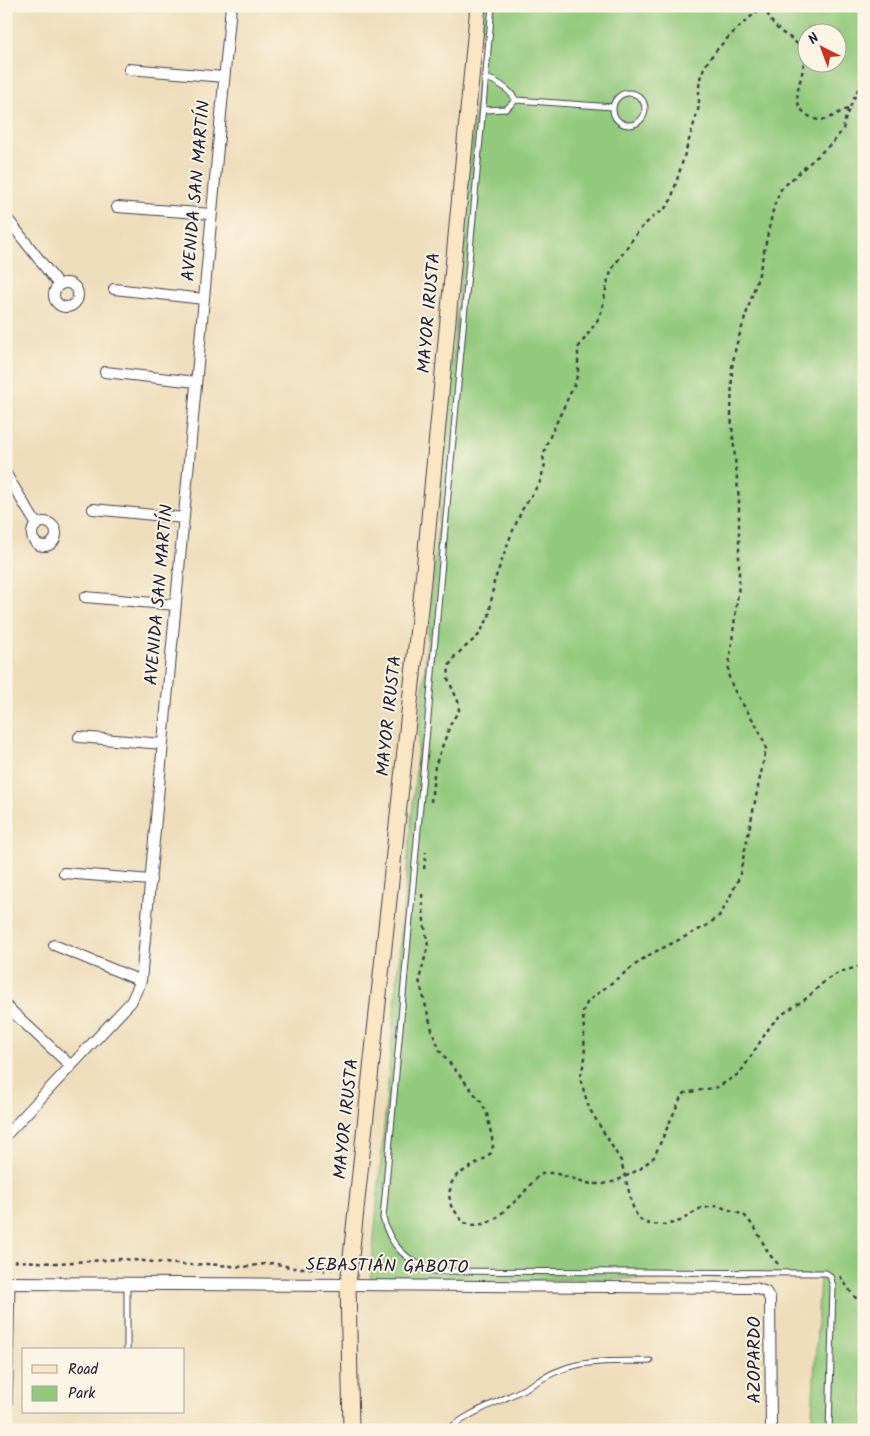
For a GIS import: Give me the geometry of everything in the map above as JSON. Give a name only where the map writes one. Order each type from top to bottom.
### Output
[{"type":"main road","name":"MAYOR IRUSTA","points":[[351,1430],[348,1285],[424,571],[478,6]]},
{"type":"street","name":"AVENIDA SAN MARTÍN","points":[[6,1135],[131,1002],[141,981],[231,6]]},
{"type":"street","points":[[128,70],[224,78]]},
{"type":"street","points":[[117,207],[212,214]]},
{"type":"street","points":[[6,217],[59,285]]},
{"type":"street","points":[[114,289],[204,299]]},
{"type":"street","points":[[105,372],[196,382]]},
{"type":"street","points":[[6,474],[37,525]]},
{"type":"street","points":[[93,509],[184,518]]},
{"type":"street","points":[[85,597],[176,605]]},
{"type":"street","points":[[79,738],[163,744]]},
{"type":"street","points":[[64,873],[151,880]]},
{"type":"street","points":[[54,945],[141,981]]},
{"type":"street","points":[[6,1006],[72,1066]]},
{"type":"street","name":"SEBASTIÁN GABOTO","points":[[9,1283],[755,1288],[766,1292]]},
{"type":"street","name":"AZOPARDO","points":[[766,1292],[770,1299],[771,1430]]},
{"type":"lane","points":[[492,6],[383,1218],[386,1229],[399,1251],[417,1265],[433,1272],[826,1273],[830,1276],[833,1286],[829,1430]]},
{"type":"lane","points":[[486,78],[505,86],[516,100]]},
{"type":"lane","points":[[623,94],[634,94],[643,100],[646,111],[637,123],[628,125],[622,124],[615,117],[613,107],[618,97],[623,94]]},
{"type":"lane","points":[[483,110],[506,109],[516,100],[613,107]]},
{"type":"lane","points":[[9,1283],[9,1414]]},
{"type":"lane","points":[[127,1283],[127,1348]]},
{"type":"lane","points":[[448,1430],[465,1418],[524,1389],[549,1373],[563,1368],[580,1364],[650,1361]]},
{"type":"path","points":[[430,806],[435,766],[451,723],[459,710],[458,701],[448,679],[449,666],[455,656],[478,636],[488,616],[494,582],[502,559],[522,510],[540,482],[545,464],[543,457],[546,444],[578,373],[578,348],[597,321],[602,310],[608,280],[614,266],[639,230],[655,215],[664,210],[671,200],[701,98],[700,80],[703,71],[731,34],[764,6],[771,21],[779,30],[793,38],[803,55],[804,63],[798,90],[798,102],[802,111],[812,118],[821,120],[849,109]]},
{"type":"path","points":[[785,1267],[778,1264],[769,1254],[755,1228],[744,1215],[718,1206],[701,1208],[680,1221],[666,1225],[649,1224],[641,1220],[634,1211],[621,1161],[589,1108],[583,1092],[580,1078],[585,1058],[583,1011],[592,997],[647,956],[706,926],[719,916],[739,878],[766,749],[763,736],[732,686],[728,673],[739,585],[739,500],[731,416],[732,366],[736,346],[759,274],[774,206],[781,189],[834,141],[843,129],[849,109],[864,76]]},
{"type":"path","points":[[423,876],[426,862],[426,844]]},
{"type":"path","points":[[422,887],[428,946],[419,980],[421,990],[440,1051],[482,1104],[487,1114],[493,1146],[491,1153],[484,1160],[457,1176],[452,1182],[449,1194],[451,1206],[457,1216],[464,1223],[474,1225],[494,1220],[521,1196],[536,1178],[544,1173],[554,1173],[591,1184],[610,1182],[640,1169],[654,1157],[668,1123],[681,1097],[685,1093],[718,1087],[740,1073],[780,1014],[807,998],[826,980],[840,972],[864,965]]},
{"type":"path","points":[[6,1263],[18,1261],[56,1263],[122,1260],[187,1265],[244,1266],[272,1263],[294,1268],[308,1268],[317,1268],[331,1273],[332,1267],[330,1264],[325,1264],[308,1268]]},
{"type":"path","points":[[840,1276],[864,1306]]},
{"type":"green space","points":[[484,6],[864,6],[864,1430],[811,1430],[820,1276],[370,1283]]},
{"type":"water","points":[[864,1147],[864,1188],[857,1178],[857,1157]]}]
